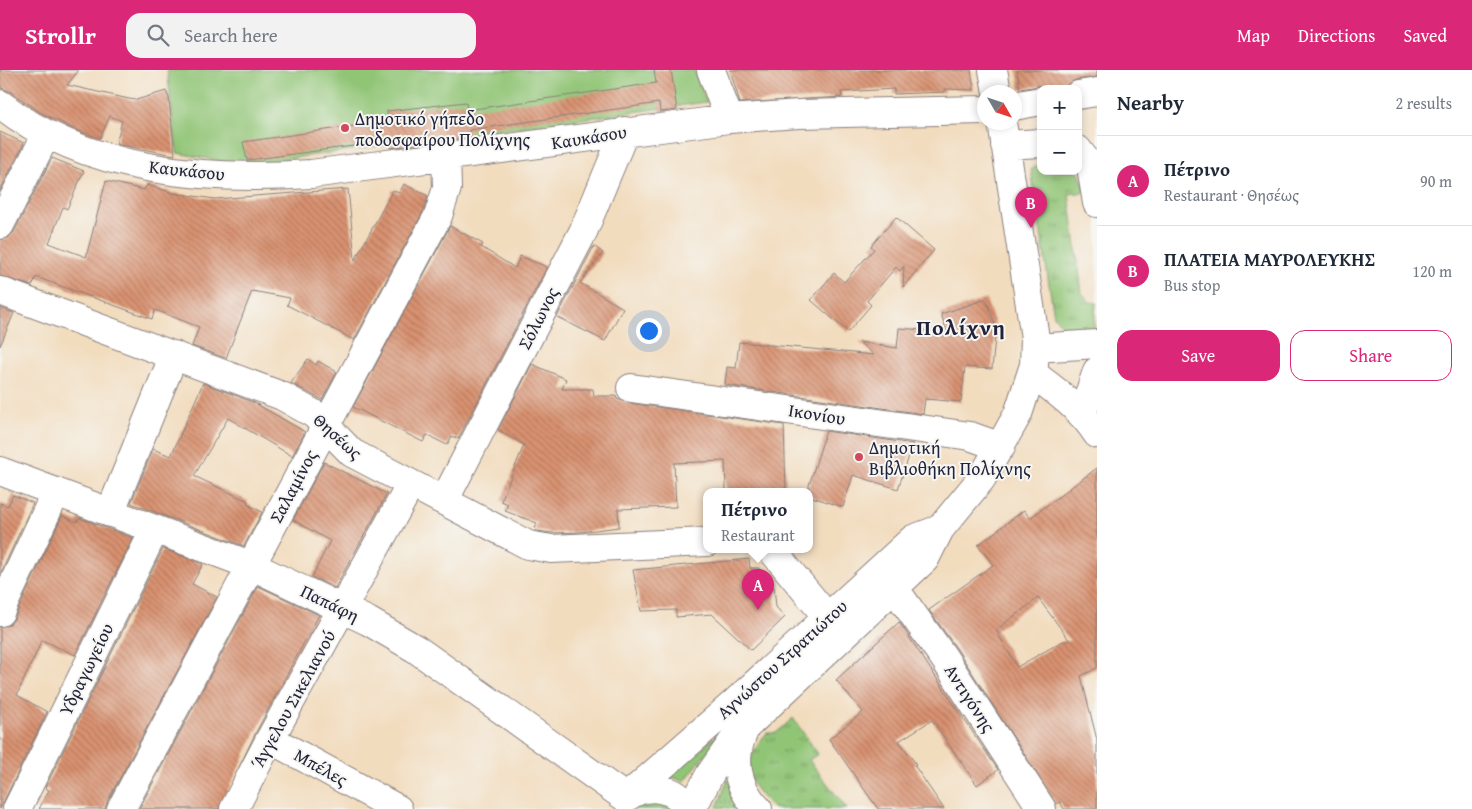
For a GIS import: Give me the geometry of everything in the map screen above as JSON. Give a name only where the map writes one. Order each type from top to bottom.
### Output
[{"type":"street","points":[[712,70],[730,118]]},
{"type":"street","points":[[993,70],[996,85]]},
{"type":"street","points":[[1082,94],[1097,92]]},
{"type":"street","points":[[1022,105],[1037,102]]},
{"type":"street","name":"Καυκάσου","points":[[0,104],[46,135],[84,150],[130,163],[152,168],[256,176],[311,174],[730,118],[805,114],[977,110]]},
{"type":"street","name":"Σόλωνος","points":[[444,501],[583,232],[625,131]]},
{"type":"street","points":[[1003,134],[1037,142]]},
{"type":"street","name":"Αγνώστου Στρατιώτου","points":[[624,801],[645,788],[664,789],[680,798],[691,809],[715,766],[746,727],[925,559],[940,529],[982,478],[1001,447],[1018,414],[1034,360],[1032,310],[1003,134]]},
{"type":"street","points":[[0,225],[46,135]]},
{"type":"street","points":[[1082,155],[1091,167],[1097,203]]},
{"type":"street","name":"Σαλαμίνος","points":[[121,809],[438,216],[447,188],[446,157]]},
{"type":"street","name":"Θησέως","points":[[0,291],[282,396],[310,411],[352,453],[528,545],[541,548],[703,542]]},
{"type":"street","points":[[1090,425],[1034,360],[1097,344]]},
{"type":"street","points":[[110,513],[174,355]]},
{"type":"street","points":[[1090,425],[1097,371]]},
{"type":"street","name":"Ικονίου","points":[[631,388],[970,436],[1001,447]]},
{"type":"street","name":"Παπάφη","points":[[0,471],[250,565],[343,608],[416,649],[624,801]]},
{"type":"street","name":"Άγγελου Σικελιανού","points":[[234,809],[270,739],[411,484]]},
{"type":"street","points":[[0,612],[56,492]]},
{"type":"street","name":"Υδραγωγείου","points":[[18,809],[154,529]]},
{"type":"street","name":"Αγνώστου Στρατιώτου","points":[[624,801],[914,539],[940,529]]},
{"type":"street","points":[[774,553],[828,618]]},
{"type":"street","name":"Αντιγόνης","points":[[895,589],[944,658],[1042,809]]},
{"type":"street","points":[[746,727],[737,754],[737,773],[743,790],[758,809]]},
{"type":"street","name":"Μπέλες","points":[[270,739],[398,809]]},
{"type":"green space","name":"Δημοτικό γήπεδο ποδοσφαίρου Πολίχνης","points":[[167,70],[694,70],[707,102],[241,165],[177,153]]},
{"type":"green space","points":[[1037,165],[1037,175],[1080,175],[1087,192],[1069,194],[1082,293],[1090,302],[1096,303],[1094,328],[1090,333],[1066,331],[1054,316],[1031,170]]},
{"type":"green space","points":[[793,718],[818,754],[809,760],[847,809],[775,809],[770,806],[751,780],[749,774],[750,762],[759,743],[767,733],[776,733]]},
{"type":"green space","points":[[728,725],[684,782],[671,776]]},
{"type":"green space","points":[[728,779],[743,809],[717,807]]},
{"type":"green space","points":[[648,798],[677,809],[628,809]]},
{"type":"building","points":[[0,70],[79,70],[67,85],[136,100],[166,91],[169,98],[175,155],[116,144],[122,121],[110,116],[100,138],[76,130],[42,113],[9,91],[1,88]]},
{"type":"building","points":[[654,70],[671,70],[677,110],[660,112],[659,103],[469,130],[470,137],[391,148],[390,141],[249,160],[247,160],[243,142],[388,121],[387,111],[466,102],[467,110],[656,83]]},
{"type":"building","points":[[730,70],[971,70],[974,90],[945,89],[945,92],[894,94],[894,89],[841,92],[842,97],[740,103]]},
{"type":"building","points":[[1017,70],[1097,70],[1097,77],[1075,80],[1069,85],[1037,85],[1022,89],[1022,85],[1019,85]]},
{"type":"building","points":[[0,132],[24,143],[0,191]]},
{"type":"building","points":[[52,158],[84,171],[67,209],[63,207],[49,243],[86,257],[106,181],[144,190],[147,185],[173,193],[215,199],[348,189],[355,260],[393,190],[399,193],[404,184],[428,196],[424,210],[354,340],[287,305],[290,298],[252,291],[226,358],[192,346],[199,327],[155,310],[152,319],[36,277],[32,286],[0,276],[0,240],[8,238],[14,232]]},
{"type":"building","points":[[896,217],[934,250],[903,287],[904,266],[900,271],[896,267],[867,301],[871,305],[848,332],[811,300],[834,273],[844,282],[874,249],[871,246]]},
{"type":"building","points":[[450,226],[483,244],[481,247],[515,268],[520,256],[547,267],[458,439],[452,436],[447,445],[427,435],[423,442],[353,407]]},
{"type":"building","points":[[594,246],[603,253],[580,283],[623,308],[605,341],[557,317]]},
{"type":"building","points":[[986,299],[996,327],[992,369],[965,367],[961,402],[925,399],[923,414],[725,385],[727,367],[736,368],[739,342],[874,355],[859,342],[897,348],[899,328],[947,332],[941,314]]},
{"type":"building","points":[[0,308],[14,313],[0,346]]},
{"type":"building","points":[[308,359],[316,365],[318,361],[337,372],[322,400],[291,383]]},
{"type":"building","points":[[532,364],[566,379],[562,389],[593,389],[594,396],[616,396],[617,399],[629,403],[784,425],[786,488],[726,488],[725,461],[674,463],[676,507],[618,509],[619,527],[580,532],[552,533],[537,531],[535,529],[537,523],[505,511],[508,504],[501,501],[524,445],[498,430]]},
{"type":"building","points":[[203,383],[255,403],[305,432],[292,456],[228,418],[194,476],[248,501],[247,504],[262,512],[244,546],[131,503],[153,449],[171,456]]},
{"type":"building","points":[[826,431],[913,444],[898,489],[853,475],[843,507],[813,497],[813,488],[809,488]]},
{"type":"building","points":[[324,462],[387,494],[335,588],[312,577],[330,541],[293,520]]},
{"type":"building","points":[[1097,468],[1097,668],[1081,676],[1097,740],[1097,809],[1064,809],[1060,802],[1056,804],[957,649],[929,610],[993,565],[978,545],[1024,510],[1030,518]],"holes":[[[1038,598],[1070,641],[1063,641],[1017,667],[996,630]]]},
{"type":"building","points":[[13,495],[33,503],[0,575],[0,503],[8,506]]},
{"type":"building","points":[[62,516],[77,522],[79,518],[133,538],[75,655],[42,640],[17,695],[47,712],[0,809],[0,627],[9,625],[14,619]]},
{"type":"building","points":[[163,549],[203,564],[192,584],[217,597],[107,802],[105,809],[39,809],[49,790],[45,788]]},
{"type":"building","points":[[749,559],[750,568],[759,568],[760,589],[774,587],[776,607],[785,617],[751,650],[712,614],[676,617],[676,610],[641,611],[633,570]]},
{"type":"building","points":[[258,586],[319,615],[256,732],[219,809],[139,809]]},
{"type":"building","points":[[899,622],[998,770],[977,785],[932,720],[899,741],[944,809],[878,809],[829,739],[863,712],[836,680]]},
{"type":"place","name":"Δημοτικό γήπεδο ποδοσφαίρου Πολίχνης","points":[[345,128]]},
{"type":"place","name":"ΠΛΑΤΕΙΑ ΜΑΥΡΟΛΕΥΚΗΣ","points":[[1031,228]]},
{"type":"place","name":"Δημοτική Βιβλιοθήκη Πολίχνης","points":[[859,457]]},
{"type":"place","name":"Πέτρινο","points":[[758,610]]},
{"type":"district","name":"Πολίχνη","points":[[961,327]]}]
